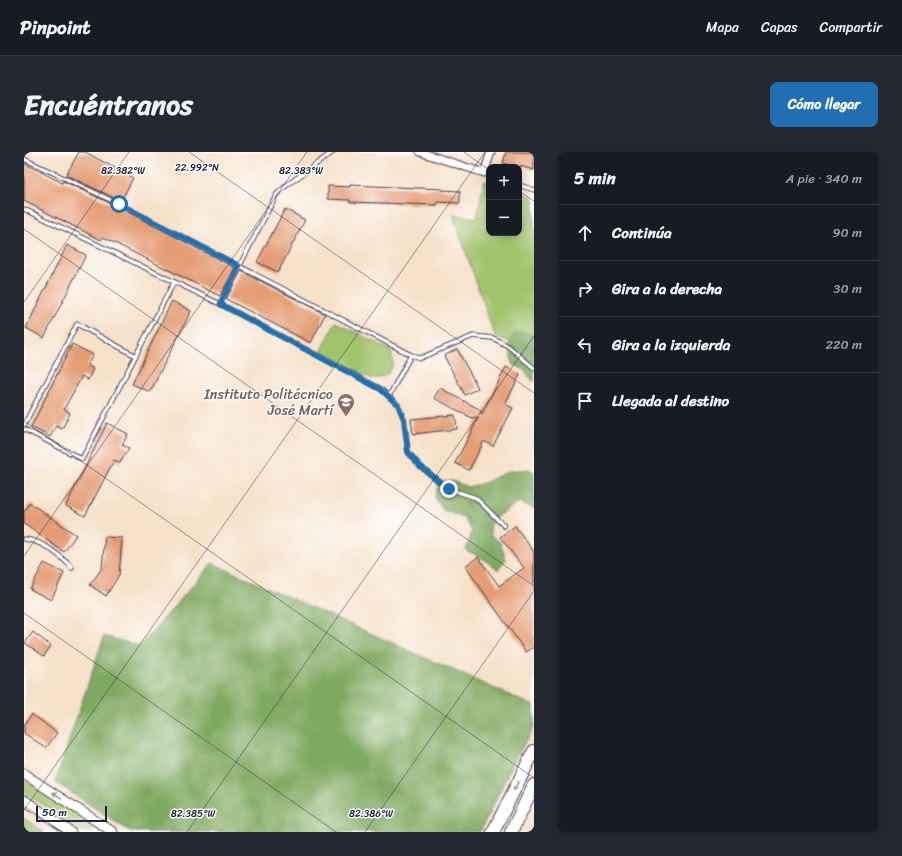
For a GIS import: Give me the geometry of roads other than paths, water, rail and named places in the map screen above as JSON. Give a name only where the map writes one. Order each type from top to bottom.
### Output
[{"type":"main road","points":[[493,832],[534,751]]},
{"type":"main road","points":[[510,832],[534,785]]},
{"type":"street","points":[[420,152],[486,174]]},
{"type":"street","points":[[489,164],[491,152]]},
{"type":"street","points":[[24,774],[102,829],[113,832]]},
{"type":"street","points":[[24,800],[71,832]]},
{"type":"lane","points":[[220,304],[276,195],[287,185],[333,152]]},
{"type":"lane","points":[[24,159],[119,204],[411,355],[420,358],[473,336],[493,338],[508,346],[534,368]]},
{"type":"lane","points":[[522,186],[534,190]]},
{"type":"lane","points":[[24,209],[220,304],[372,384],[389,396],[398,405],[404,419],[408,452],[420,466],[449,489],[476,498],[504,526]]},
{"type":"lane","points":[[24,429],[82,459],[174,282]]},
{"type":"lane","points":[[24,425],[76,324],[136,356]]},
{"type":"lane","points":[[389,396],[411,355]]},
{"type":"lane","points":[[24,539],[34,540],[45,546],[64,559],[72,568]]},
{"type":"place","name":"Instituto Politécnico José Martí","points":[[346,417]]}]
